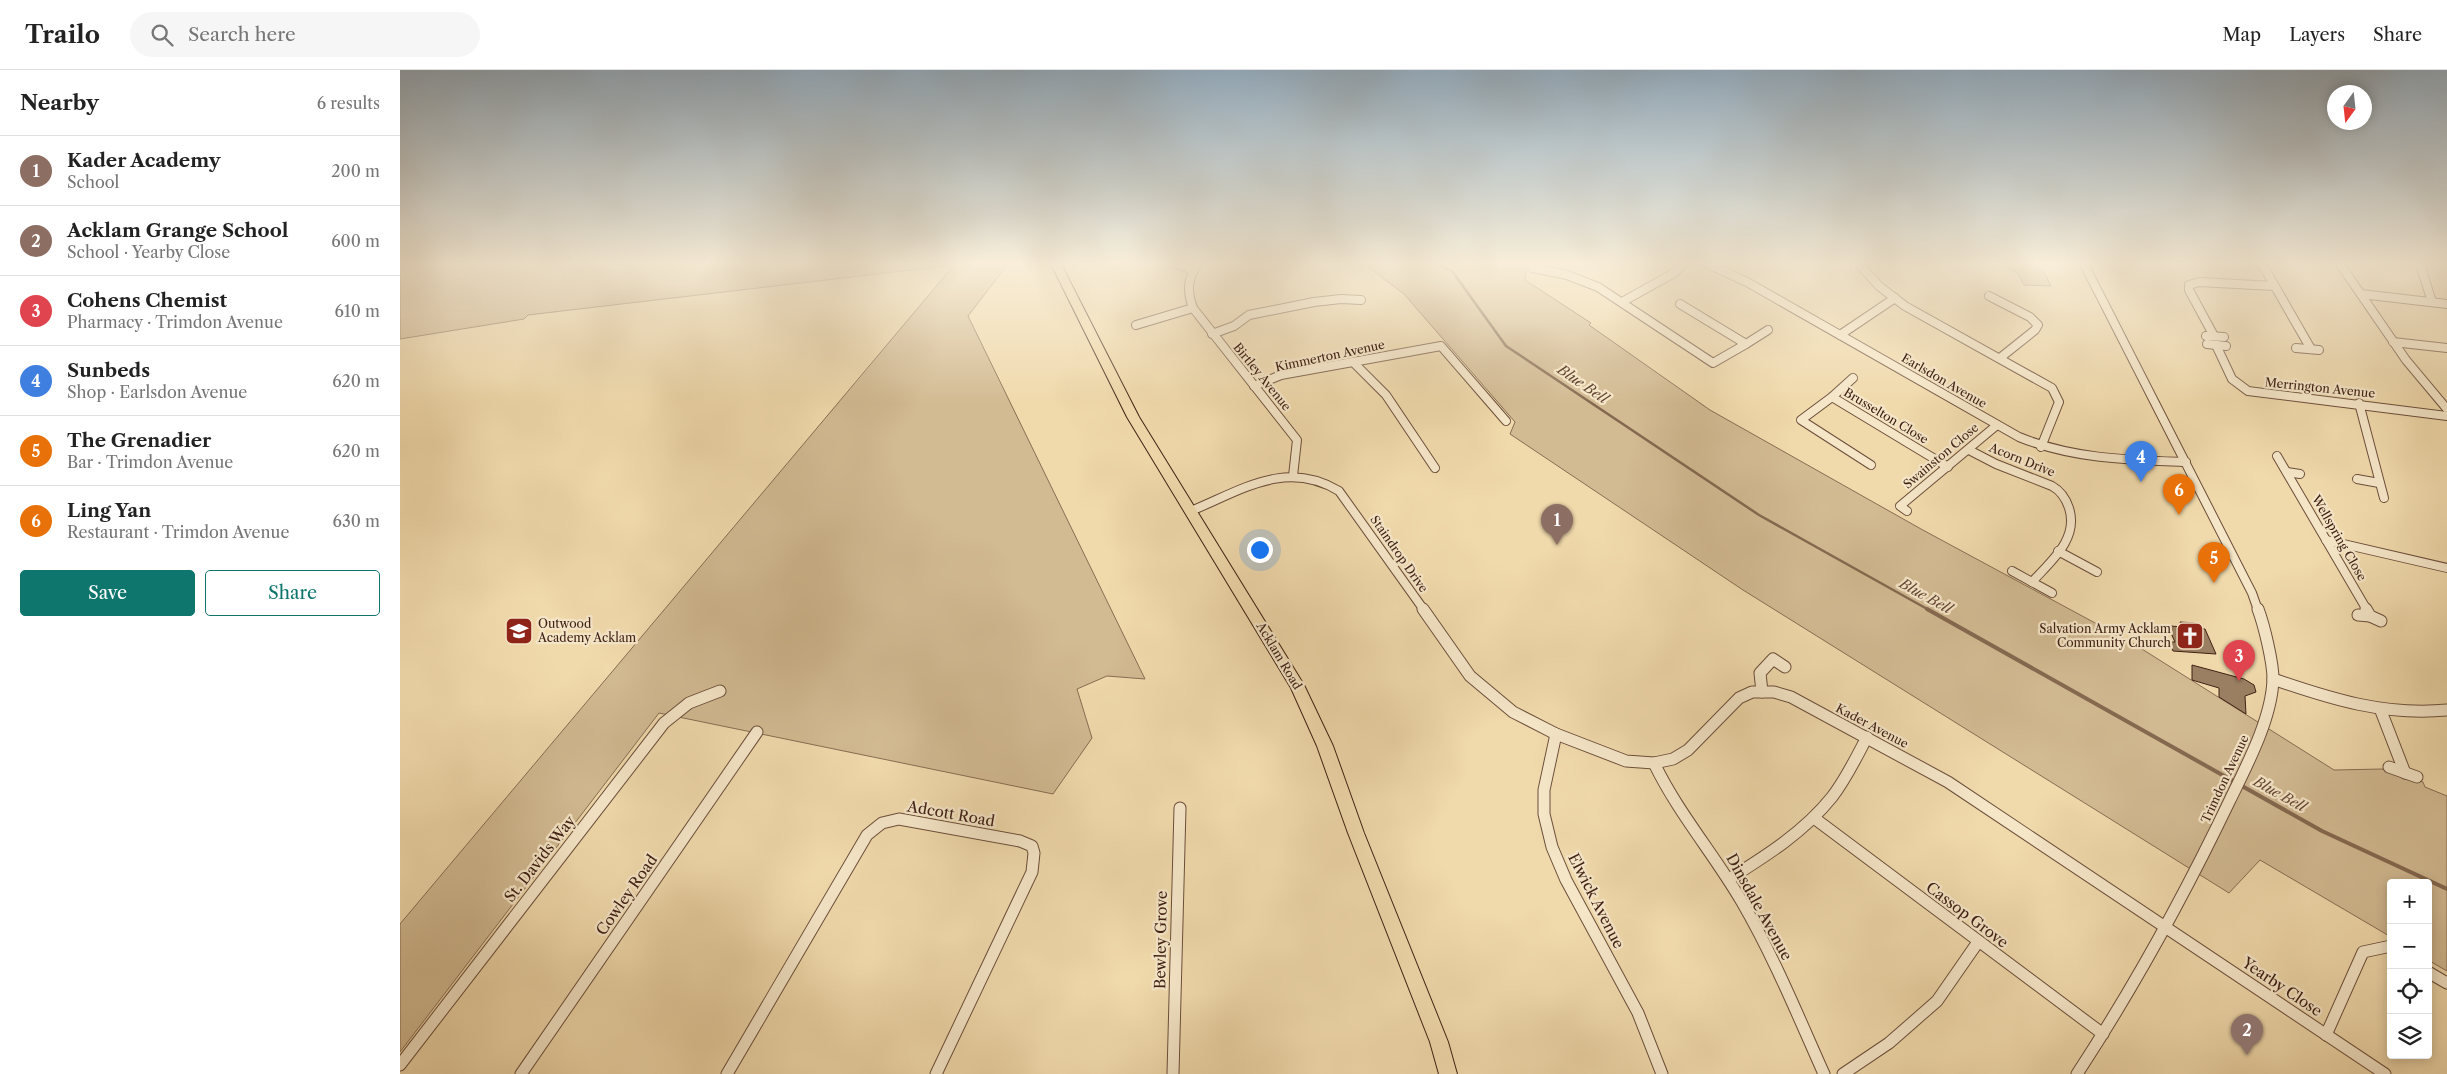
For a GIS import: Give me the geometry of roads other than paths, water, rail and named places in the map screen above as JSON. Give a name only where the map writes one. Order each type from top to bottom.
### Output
[{"type":"main road","name":"Acklam Road","points":[[1080,311],[1133,417],[1297,685],[1325,746],[1356,834],[1439,1042],[1448,1074]]},
{"type":"street","points":[[1136,325],[1183,311]]},
{"type":"street","name":"Birtley Avenue","points":[[1195,311],[1298,440],[1293,476]]},
{"type":"street","points":[[1212,334],[1234,326],[1249,315],[1270,311]]},
{"type":"street","points":[[1635,311],[1713,363],[1768,330]]},
{"type":"street","points":[[1691,311],[1746,344]]},
{"type":"street","name":"Earlsdon Avenue","points":[[1798,311],[1997,425],[2041,447],[2078,456],[2186,462]]},
{"type":"street","points":[[1840,335],[1875,311]]},
{"type":"street","points":[[1914,311],[2046,383],[2058,397],[2058,407],[2041,447]]},
{"type":"street","points":[[2000,358],[2035,330],[2038,325],[2030,317],[2017,311]]},
{"type":"street","name":"Trimdon Avenue","points":[[2077,1074],[2103,1034],[2204,854],[2250,761],[2262,728],[2273,679],[2262,621],[2252,593],[2108,311]]},
{"type":"street","points":[[2199,311],[2210,336],[2224,336]]},
{"type":"street","points":[[2289,311],[2311,349]]},
{"type":"street","points":[[2372,311],[2417,374],[2447,409]]},
{"type":"street","points":[[2393,342],[2447,348]]},
{"type":"street","points":[[2207,344],[2226,346]]},
{"type":"street","name":"Merrington Avenue","points":[[2216,345],[2232,379],[2248,391],[2359,403],[2447,416]]},
{"type":"street","points":[[1441,346],[1506,421]]},
{"type":"street","name":"Kimmerton Avenue","points":[[1254,386],[1282,375],[1441,346]]},
{"type":"street","points":[[2296,348],[2320,350]]},
{"type":"street","points":[[1353,362],[1386,395],[1435,468]]},
{"type":"street","points":[[1832,397],[1853,378]]},
{"type":"street","name":"Brusselton Close","points":[[1868,460],[1801,420],[1832,397],[1948,467]]},
{"type":"street","points":[[2359,403],[2384,498]]},
{"type":"street","name":"Swainston Close","points":[[1900,506],[1997,425]]},
{"type":"street","name":"Acorn Drive","points":[[1969,450],[1987,461],[2050,485],[2060,491],[2064,497],[2071,524],[2069,535],[2032,582]]},
{"type":"street","name":"Wellspring Close","points":[[2277,456],[2370,616]]},
{"type":"street","points":[[2287,472],[2300,474]]},
{"type":"street","name":"Staindrop Drive","points":[[1191,511],[1273,478],[1308,477],[1324,482],[1339,491],[1470,676],[1514,712],[1556,734]]},
{"type":"street","points":[[2357,479],[2379,484]]},
{"type":"street","points":[[2326,540],[2447,568]]},
{"type":"street","points":[[2058,551],[2098,572]]},
{"type":"street","points":[[2012,571],[2052,593]]},
{"type":"street","points":[[2358,615],[2370,616],[2381,621]]},
{"type":"street","points":[[1762,692],[1760,673],[1773,659],[1785,667]]},
{"type":"street","points":[[2273,679],[2349,705],[2381,711],[2417,713],[2447,710]]},
{"type":"street","name":"St. Davids Way","points":[[400,1065],[664,723],[689,703],[720,691]]},
{"type":"street","name":"Kader Avenue","points":[[1556,734],[1626,760],[1654,763],[1673,759],[1688,750],[1739,698],[1752,692],[1774,692],[1791,697],[1948,782],[2163,926]]},
{"type":"street","points":[[2381,711],[2405,773]]},
{"type":"street","name":"Cowley Road","points":[[522,1074],[757,732]]},
{"type":"street","name":"Elwick Avenue","points":[[1556,734],[1544,790],[1544,814],[1552,847],[1566,880],[1638,1013],[1662,1074]]},
{"type":"street","points":[[1729,879],[1773,852],[1814,818],[1843,782],[1867,737]]},
{"type":"street","name":"Dinsdale Avenue","points":[[1654,763],[1663,785],[1729,879],[1769,951],[1824,1074]]},
{"type":"street","points":[[2390,767],[2417,777]]},
{"type":"street","name":"Bewley Grove","points":[[1173,1074],[1180,808]]},
{"type":"street","name":"Cassop Grove","points":[[1814,818],[2103,1034]]},
{"type":"street","name":"Adcott Road","points":[[726,1074],[867,835],[876,825],[888,819],[899,819],[1020,841],[1032,846],[1034,853],[1032,872],[936,1074]]},
{"type":"street","name":"Yearby Close","points":[[2163,926],[2385,1074]]},
{"type":"street","points":[[1843,1074],[1889,1043],[1937,1001],[1978,942]]},
{"type":"street","points":[[2326,1035],[2363,952],[2387,947]]},
{"type":"street","points":[[2432,974],[2447,983]]},
{"type":"waterway","name":"Blue Bell","points":[[1481,311],[1506,346],[1759,515],[1929,610]]},
{"type":"waterway","name":"Blue Bell","points":[[1927,609],[2322,831],[2447,889]]},
{"type":"place","name":"Sunbeds","points":[[2141,482]]},
{"type":"place","name":"Ling Yan","points":[[2179,515]]},
{"type":"place","name":"Kader Academy","points":[[1557,545]]},
{"type":"place","name":"The Grenadier","points":[[2214,583]]},
{"type":"place","name":"Outwood Academy Acklam","points":[[519,631]]},
{"type":"place","name":"Salvation Army Acklam Community Church","points":[[2190,636]]},
{"type":"place","name":"Cohens Chemist","points":[[2239,681]]},
{"type":"place","name":"Acklam Grange School","points":[[2247,1055]]}]
